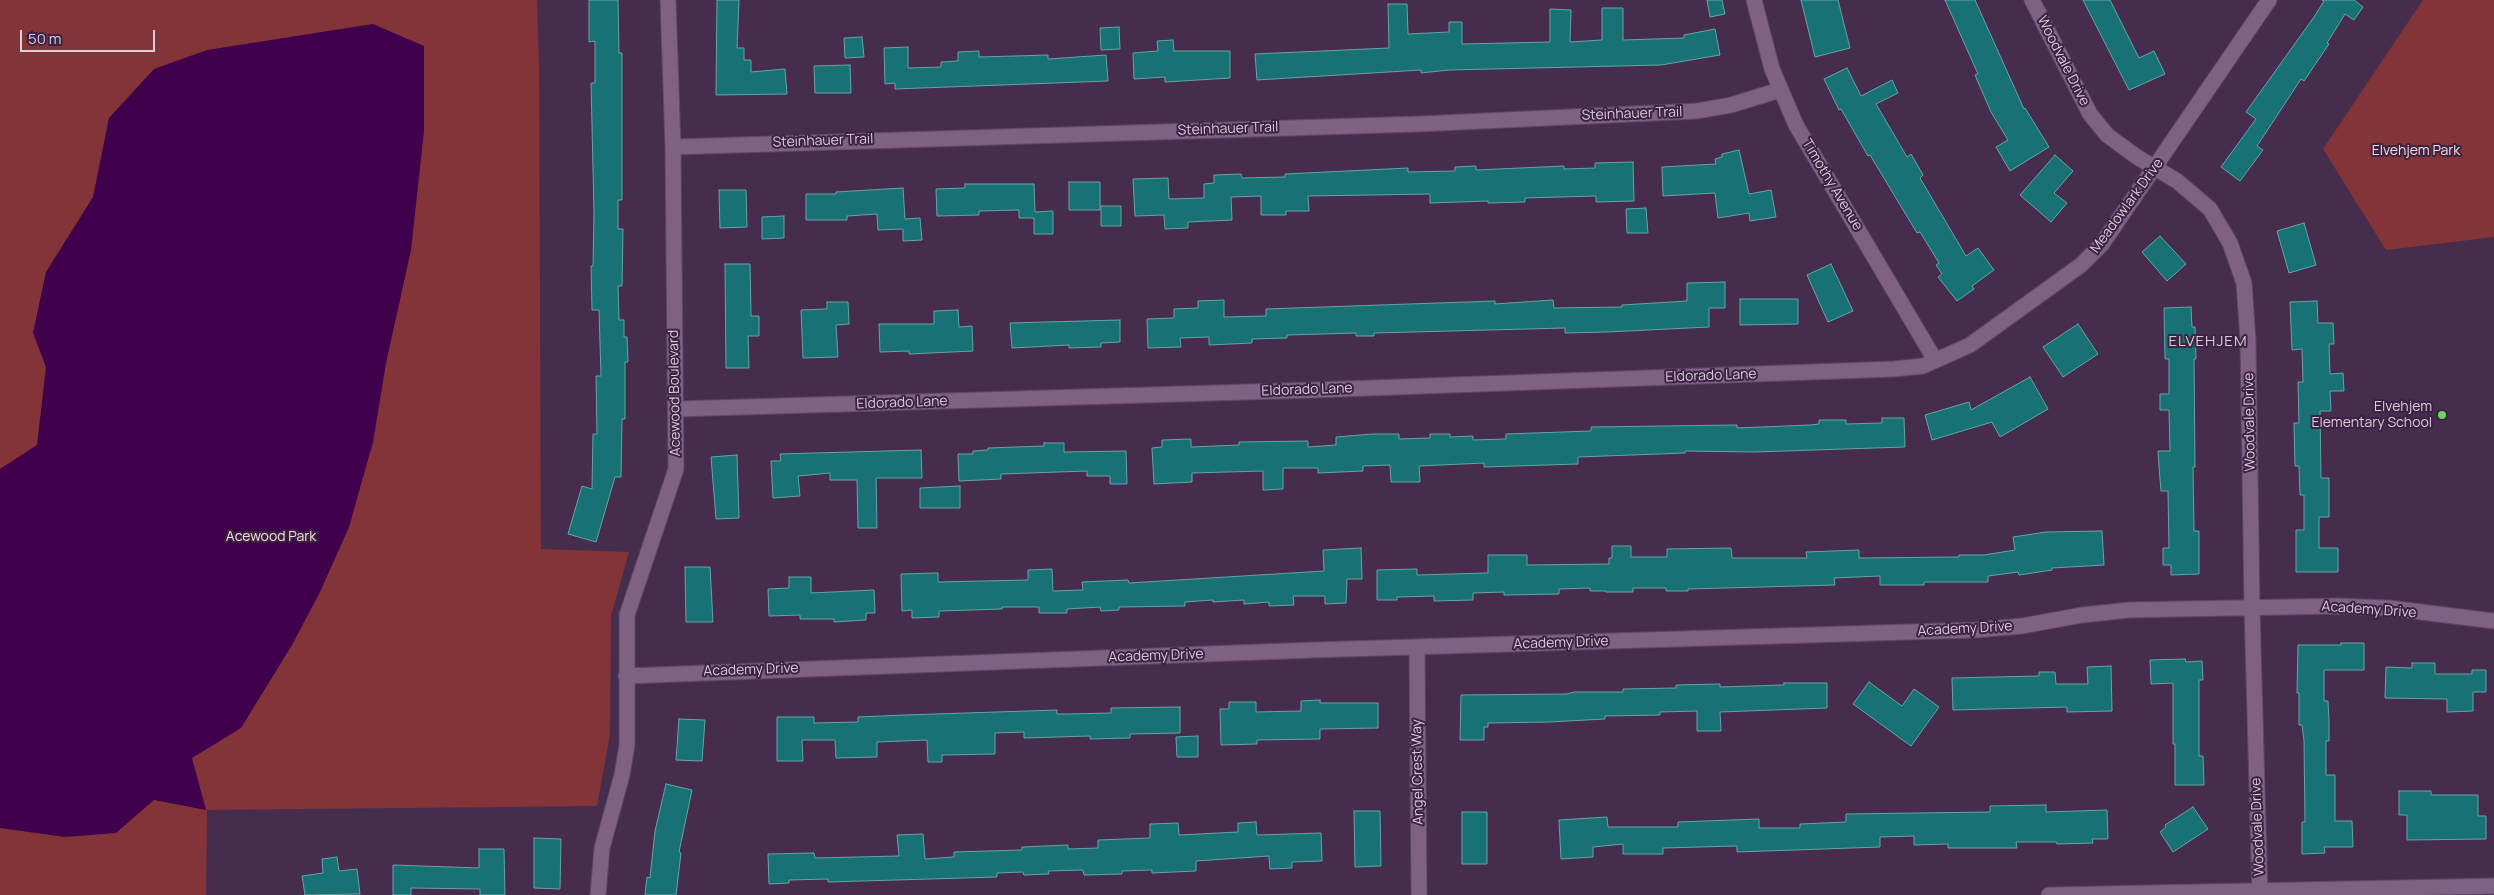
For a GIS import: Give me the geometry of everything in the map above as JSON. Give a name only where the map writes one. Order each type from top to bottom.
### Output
[{"type":"street","name":"Acewood Boulevard","points":[[598,895],[602,848],[622,775],[627,745],[627,615],[676,469],[677,409],[674,324],[673,147],[668,0]]},
{"type":"street","name":"Timothy Avenue","points":[[1754,0],[1780,90],[1796,125],[1935,360]]},
{"type":"street","name":"Woodvale Drive","points":[[2032,0],[2090,114],[2107,135],[2176,181],[2210,209],[2230,243],[2244,283],[2250,428],[2252,608],[2260,893]]},
{"type":"street","name":"Meadowlark Drive","points":[[1935,360],[1970,345],[2092,255],[2102,244],[2269,0]]},
{"type":"street","name":"Steinhauer Trail","points":[[673,147],[1419,124],[1697,112],[1731,105],[1780,90]]},
{"type":"street","name":"Eldorado Lane","points":[[677,409],[1314,390],[1894,369],[1923,366],[1935,360]]},
{"type":"street","name":"Academy Drive","points":[[626,676],[672,672],[1975,630],[2022,626],[2082,615],[2129,610],[2337,606],[2380,608],[2494,621]]},
{"type":"street","name":"Angel Crest Way","points":[[1417,648],[1419,895]]},
{"type":"street","points":[[2049,895],[2260,893],[2494,886]]},
{"type":"green space","name":"Acewood Park","points":[[0,0],[537,0],[539,67],[541,549],[629,552],[611,616],[610,734],[597,806],[207,810],[206,895],[0,895]]},
{"type":"green space","name":"Elvehjem Park","points":[[2423,0],[2494,0],[2494,237],[2386,250],[2323,149]]},
{"type":"shaded area","points":[[373,24],[424,46],[424,131],[411,250],[386,363],[373,442],[349,527],[320,592],[292,645],[241,728],[192,758],[206,810],[154,800],[116,833],[65,837],[0,828],[0,469],[37,445],[46,367],[33,333],[46,272],[93,197],[109,118],[154,69],[207,50]]},
{"type":"building","points":[[589,0],[618,0],[619,53],[622,53],[622,200],[618,200],[618,229],[623,229],[622,286],[618,286],[619,320],[624,320],[624,337],[627,337],[628,362],[625,362],[625,419],[622,419],[621,477],[615,477],[596,542],[568,534],[582,486],[592,489],[593,434],[597,434],[596,376],[601,376],[599,310],[592,310],[591,266],[593,266],[594,213],[591,83],[595,83],[595,41],[589,42]]},
{"type":"building","points":[[717,0],[739,0],[737,48],[744,48],[744,60],[751,60],[751,72],[785,69],[787,94],[716,95]]},
{"type":"building","points":[[1707,0],[1722,0],[1725,14],[1710,17]]},
{"type":"building","points":[[1801,0],[1838,0],[1850,48],[1815,57]]},
{"type":"building","points":[[1945,0],[1975,0],[2024,109],[2049,147],[2010,171],[1996,147],[2008,140],[1991,112],[1975,75],[1978,74]]},
{"type":"building","points":[[2083,0],[2110,0],[2139,58],[2154,51],[2165,74],[2129,90]]},
{"type":"building","points":[[2322,0],[2354,0],[2363,7],[2354,20],[2345,14],[2327,43],[2329,44],[2304,81],[2301,79],[2257,146],[2263,150],[2240,181],[2221,167],[2256,119],[2246,112],[2314,17],[2324,1]]},
{"type":"building","points":[[1388,4],[1407,4],[1408,34],[1449,32],[1449,22],[1462,22],[1462,44],[1550,42],[1550,9],[1571,10],[1570,42],[1602,40],[1602,8],[1623,8],[1623,40],[1684,38],[1684,35],[1715,29],[1720,55],[1661,65],[1449,70],[1421,73],[1421,70],[1257,80],[1255,54],[1389,48]]},
{"type":"building","points":[[1119,27],[1120,49],[1101,50],[1100,28]]},
{"type":"building","points":[[862,37],[864,57],[845,58],[844,38]]},
{"type":"building","points":[[1173,40],[1174,51],[1230,51],[1230,78],[1165,82],[1165,77],[1134,79],[1133,53],[1158,51],[1157,41]]},
{"type":"building","points":[[908,47],[908,68],[941,67],[941,62],[958,61],[958,52],[979,51],[979,57],[1048,55],[1048,59],[1106,55],[1108,81],[895,89],[895,83],[885,84],[884,48]]},
{"type":"building","points":[[850,65],[851,93],[815,93],[814,66]]},
{"type":"building","points":[[1847,68],[1861,96],[1892,80],[1898,93],[1876,104],[1907,157],[1911,154],[1923,175],[1920,178],[1966,256],[1978,248],[1994,270],[1972,286],[1974,289],[1957,301],[1938,277],[1942,274],[1936,265],[1939,263],[1920,232],[1917,233],[1870,155],[1868,156],[1841,109],[1839,110],[1824,79]]},
{"type":"building","points":[[1739,150],[1749,194],[1771,190],[1776,217],[1750,221],[1749,213],[1718,218],[1715,193],[1663,196],[1662,167],[1716,164],[1715,159],[1722,157],[1722,154]]},
{"type":"building","points":[[2055,155],[2073,171],[2054,193],[2067,203],[2051,222],[2020,195]]},
{"type":"building","points":[[1633,162],[1634,201],[1596,202],[1596,196],[1525,198],[1525,202],[1430,203],[1430,194],[1308,196],[1309,211],[1286,211],[1286,215],[1261,215],[1261,196],[1231,197],[1232,220],[1188,222],[1188,228],[1165,229],[1164,215],[1135,216],[1133,179],[1168,178],[1169,199],[1204,198],[1204,184],[1214,183],[1214,175],[1241,174],[1242,178],[1285,177],[1285,174],[1408,168],[1408,172],[1455,171],[1455,167],[1476,166],[1476,170],[1564,166],[1564,169],[1595,168],[1595,163]]},
{"type":"building","points":[[1069,182],[1100,182],[1100,210],[1069,210]]},
{"type":"building","points":[[965,184],[1034,184],[1035,212],[1053,211],[1053,234],[1034,234],[1034,218],[1019,218],[1019,210],[979,211],[979,215],[937,216],[936,189],[965,188]]},
{"type":"building","points":[[903,188],[905,219],[920,218],[922,240],[903,241],[903,229],[878,230],[877,214],[847,216],[847,220],[806,220],[806,194],[836,194],[836,192]]},
{"type":"building","points":[[719,190],[746,190],[747,227],[720,228]]},
{"type":"building","points":[[1101,206],[1121,206],[1121,226],[1101,226]]},
{"type":"building","points":[[1646,208],[1648,233],[1627,233],[1626,209]]},
{"type":"building","points":[[784,216],[784,238],[762,239],[762,217]]},
{"type":"building","points":[[2304,223],[2316,265],[2289,273],[2277,231]]},
{"type":"building","points":[[2160,236],[2186,264],[2167,281],[2142,252]]},
{"type":"building","points":[[725,264],[750,264],[751,316],[759,316],[759,336],[748,336],[749,368],[726,368]]},
{"type":"building","points":[[1831,264],[1853,311],[1828,322],[1807,275]]},
{"type":"building","points":[[1725,282],[1725,308],[1709,308],[1709,327],[1565,333],[1565,328],[1374,333],[1374,336],[1356,336],[1356,333],[1287,335],[1287,338],[1252,339],[1252,343],[1209,345],[1209,337],[1180,338],[1181,347],[1148,348],[1147,319],[1174,318],[1174,309],[1198,308],[1198,301],[1224,300],[1224,317],[1266,316],[1266,309],[1495,301],[1495,304],[1553,300],[1554,308],[1622,307],[1622,305],[1687,301],[1687,283]]},
{"type":"building","points":[[1740,299],[1798,299],[1798,324],[1740,325]]},
{"type":"building","points":[[2317,301],[2318,323],[2333,323],[2334,344],[2329,344],[2330,374],[2343,373],[2344,391],[2330,391],[2331,411],[2320,411],[2321,478],[2329,478],[2329,517],[2319,517],[2319,548],[2338,548],[2338,572],[2296,572],[2296,530],[2304,530],[2304,495],[2300,495],[2299,466],[2295,466],[2294,423],[2299,423],[2298,382],[2303,382],[2302,349],[2292,350],[2290,302]]},
{"type":"building","points":[[827,302],[848,302],[849,324],[836,325],[838,357],[803,358],[801,310],[827,309]]},
{"type":"building","points":[[2191,307],[2192,327],[2195,327],[2196,359],[2194,359],[2194,531],[2199,531],[2199,574],[2171,575],[2171,565],[2163,565],[2163,548],[2169,548],[2168,491],[2161,491],[2158,451],[2170,451],[2169,410],[2160,410],[2160,394],[2169,394],[2169,359],[2165,359],[2164,308]]},
{"type":"building","points":[[958,310],[959,327],[972,326],[973,351],[909,354],[909,351],[880,352],[879,324],[934,324],[934,311]]},
{"type":"building","points":[[1120,320],[1120,342],[1101,343],[1101,347],[1069,348],[1069,345],[1012,348],[1010,323]]},
{"type":"building","points":[[2078,324],[2098,354],[2063,377],[2043,347]]},
{"type":"building","points":[[2030,377],[2048,409],[2000,437],[1992,422],[1932,440],[1925,415],[1969,402],[1971,410]]},
{"type":"building","points":[[1882,418],[1904,418],[1905,447],[1754,452],[1685,451],[1685,453],[1578,457],[1578,464],[1484,467],[1484,463],[1419,466],[1420,482],[1391,482],[1390,465],[1363,466],[1363,471],[1318,473],[1318,468],[1283,468],[1283,489],[1263,490],[1263,471],[1192,473],[1192,482],[1154,484],[1152,448],[1162,447],[1162,440],[1191,439],[1191,447],[1239,445],[1239,442],[1308,441],[1308,447],[1336,445],[1336,437],[1372,434],[1399,434],[1399,439],[1430,438],[1430,434],[1450,434],[1450,437],[1473,436],[1473,440],[1506,439],[1506,434],[1591,431],[1591,427],[1737,425],[1737,428],[1810,425],[1819,424],[1819,420],[1846,420],[1846,424],[1882,423]]},
{"type":"building","points":[[1044,443],[1064,443],[1064,452],[1126,451],[1127,484],[1110,484],[1110,476],[1087,476],[1087,471],[1001,474],[1001,479],[959,481],[958,454],[973,454],[973,451],[988,450],[988,448],[1044,446]]},
{"type":"building","points":[[921,450],[922,478],[876,478],[877,528],[858,528],[857,480],[830,480],[830,473],[798,476],[800,496],[773,498],[771,461],[781,461],[780,454]]},
{"type":"building","points":[[737,455],[739,518],[716,519],[711,457]]},
{"type":"building","points":[[960,486],[960,508],[920,508],[920,488]]},
{"type":"building","points":[[2102,531],[2104,565],[2052,568],[2052,570],[2019,575],[2018,572],[1988,576],[1988,582],[1924,582],[1924,585],[1880,585],[1880,576],[1834,578],[1835,585],[1688,589],[1688,591],[1666,591],[1666,588],[1633,588],[1633,592],[1590,591],[1590,588],[1559,589],[1559,594],[1504,595],[1504,592],[1473,593],[1473,600],[1434,601],[1434,596],[1397,597],[1397,600],[1377,600],[1377,570],[1417,569],[1417,575],[1488,573],[1488,555],[1527,555],[1527,565],[1609,564],[1609,558],[1612,558],[1612,546],[1631,546],[1631,557],[1667,557],[1667,549],[1731,548],[1732,558],[1807,558],[1806,552],[1859,550],[1859,558],[1959,557],[1959,555],[1984,555],[2015,550],[2013,537],[2046,532]]},
{"type":"building","points":[[1361,548],[1362,579],[1347,579],[1346,603],[1325,604],[1325,596],[1293,596],[1294,605],[1269,606],[1269,602],[1244,604],[1244,600],[1213,602],[1213,600],[1185,602],[1185,606],[1119,607],[1119,610],[1101,611],[1100,607],[1067,609],[1067,613],[1039,613],[1039,607],[1002,607],[1002,609],[939,611],[939,617],[912,618],[912,610],[902,611],[901,574],[938,573],[938,582],[1028,580],[1028,570],[1052,569],[1053,591],[1083,590],[1082,582],[1128,580],[1129,583],[1324,571],[1323,550]]},
{"type":"building","points":[[685,567],[710,567],[713,622],[686,622]]},
{"type":"building","points":[[789,577],[811,577],[811,593],[874,590],[875,613],[866,613],[866,620],[834,622],[834,619],[800,619],[800,615],[769,616],[768,589],[789,588]]},
{"type":"building","points":[[2341,643],[2364,643],[2364,670],[2324,670],[2324,701],[2328,701],[2329,721],[2329,741],[2326,741],[2326,775],[2335,775],[2335,821],[2352,821],[2353,847],[2324,847],[2325,853],[2302,854],[2302,822],[2305,822],[2304,741],[2302,725],[2299,725],[2299,693],[2297,693],[2298,645],[2341,645]]},
{"type":"building","points":[[2185,659],[2186,662],[2202,661],[2203,680],[2199,680],[2199,756],[2203,756],[2204,785],[2175,785],[2173,683],[2151,684],[2150,660]]},
{"type":"building","points":[[2412,663],[2435,663],[2435,674],[2472,674],[2472,670],[2486,670],[2486,692],[2473,692],[2473,711],[2447,712],[2447,699],[2385,698],[2386,667],[2412,668]]},
{"type":"building","points":[[2111,666],[2112,711],[2067,712],[2067,707],[1953,710],[1952,678],[2039,676],[2039,672],[2055,672],[2056,684],[2088,684],[2087,667]]},
{"type":"building","points":[[1869,682],[1902,706],[1914,689],[1939,707],[1911,746],[1853,704]]},
{"type":"building","points":[[1784,683],[1827,683],[1827,708],[1720,712],[1721,731],[1697,731],[1697,711],[1660,712],[1660,715],[1605,716],[1605,719],[1488,723],[1488,727],[1484,727],[1484,740],[1460,740],[1461,695],[1623,692],[1623,689],[1676,688],[1676,685],[1720,684],[1720,687],[1784,685]]},
{"type":"building","points":[[1320,700],[1320,703],[1378,703],[1378,728],[1320,729],[1320,739],[1257,740],[1257,744],[1221,745],[1220,709],[1229,709],[1229,702],[1256,702],[1256,712],[1301,711],[1301,701]]},
{"type":"building","points":[[1180,707],[1180,733],[1130,734],[1130,738],[1090,739],[1090,736],[1024,738],[1024,732],[995,733],[995,754],[942,755],[942,762],[928,762],[927,740],[877,742],[877,757],[836,758],[835,740],[802,740],[803,761],[777,761],[777,717],[814,717],[814,723],[858,722],[858,717],[1057,710],[1057,714],[1111,713],[1111,708]]},
{"type":"building","points":[[679,719],[705,720],[702,761],[676,760]]},
{"type":"building","points":[[1198,736],[1198,757],[1177,757],[1176,737]]},
{"type":"building","points":[[666,784],[692,790],[679,852],[681,853],[676,895],[645,895],[647,877],[650,878],[655,831]]},
{"type":"building","points":[[2399,791],[2431,791],[2431,795],[2478,795],[2478,816],[2486,816],[2486,839],[2407,840],[2407,815],[2399,815]]},
{"type":"building","points":[[2046,805],[2046,812],[2107,810],[2108,839],[2092,839],[2093,843],[2016,842],[2017,848],[1948,848],[1948,844],[1914,845],[1914,836],[1880,837],[1880,847],[1737,852],[1737,846],[1663,848],[1663,854],[1623,854],[1623,844],[1593,847],[1593,857],[1561,859],[1559,820],[1607,817],[1608,827],[1678,827],[1678,822],[1759,819],[1759,828],[1800,828],[1800,824],[1846,822],[1846,814],[1990,812],[1990,806]]},
{"type":"building","points":[[2193,807],[2208,829],[2173,852],[2160,832],[2166,827],[2165,825]]},
{"type":"building","points":[[1354,811],[1380,811],[1381,866],[1355,867]]},
{"type":"building","points":[[1462,812],[1487,812],[1487,864],[1462,864]]},
{"type":"building","points":[[1256,822],[1257,835],[1321,833],[1322,861],[1292,862],[1292,868],[1270,869],[1269,856],[1196,861],[1196,871],[1152,873],[1152,870],[1122,871],[1122,874],[1084,875],[1083,870],[1048,871],[1049,874],[997,873],[997,877],[828,882],[828,879],[789,880],[789,883],[769,884],[768,854],[814,853],[815,858],[899,856],[897,835],[923,834],[925,859],[954,857],[954,852],[1022,850],[1022,847],[1068,845],[1068,849],[1098,848],[1098,840],[1150,838],[1150,824],[1178,823],[1179,835],[1238,832],[1238,823]]},
{"type":"building","points":[[534,838],[561,839],[560,889],[534,888]]},
{"type":"building","points":[[479,849],[504,849],[505,895],[480,895],[480,889],[411,888],[411,895],[393,895],[393,865],[479,868]]},
{"type":"building","points":[[337,857],[339,871],[357,869],[360,894],[305,895],[302,876],[323,873],[322,859]]},
{"type":"place","name":"Elvehjem Elementary School","points":[[2442,415]]},
{"type":"district","name":"ELVEHJEM","points":[[2208,342]]}]
